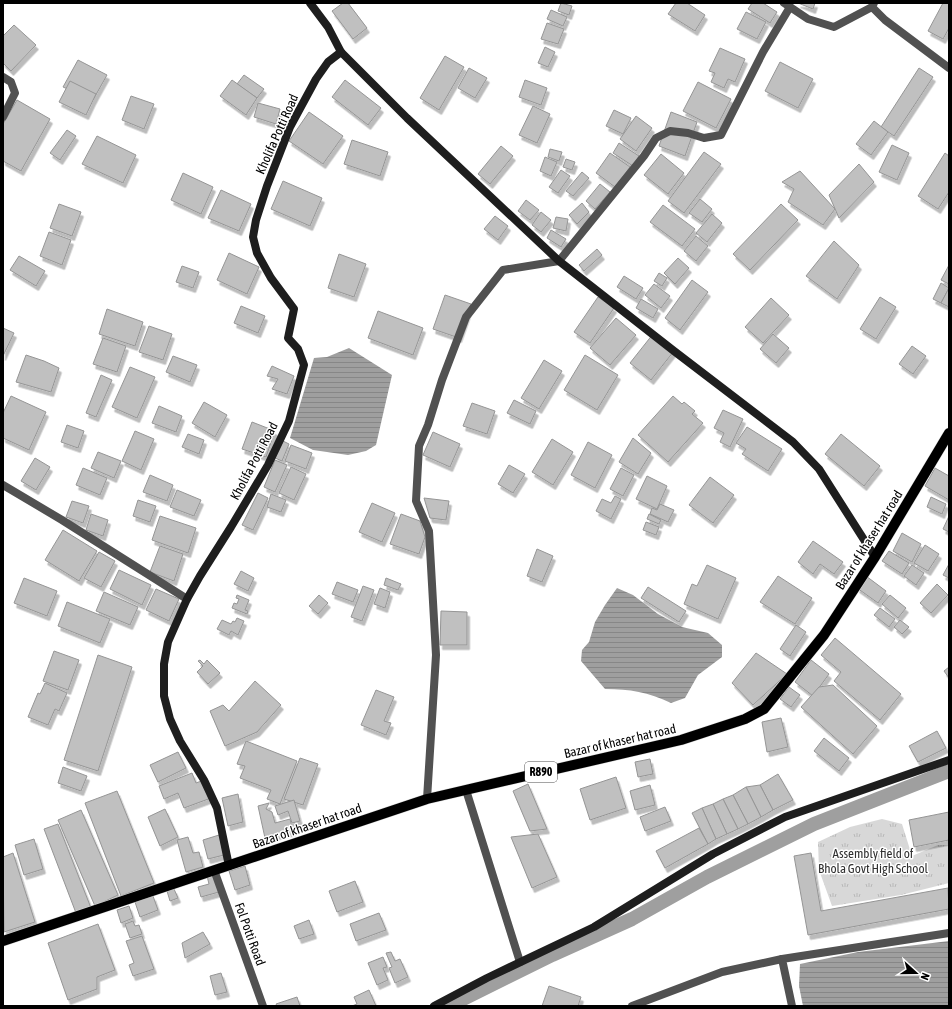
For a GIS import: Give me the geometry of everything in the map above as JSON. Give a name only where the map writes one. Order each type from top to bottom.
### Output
[{"type":"main road","name":"Bazar of khaser hat road","points":[[3,941],[427,799],[681,740],[745,719],[764,709],[824,635],[875,557],[949,433]]},
{"type":"street","points":[[310,3],[328,27],[341,52],[407,118],[559,261],[793,442],[818,469],[875,557]]},
{"type":"street","points":[[427,799],[436,655],[429,531],[416,501],[419,446],[428,425],[442,380],[466,317],[503,270],[559,261],[644,156],[656,138],[670,131],[688,133],[704,138],[721,135],[787,5],[808,19],[834,27],[873,5],[885,20],[949,68]]},
{"type":"street","name":"Kholifa Potti Road","points":[[229,866],[217,808],[204,780],[180,741],[170,719],[164,696],[164,664],[168,642],[187,599],[268,465],[289,421],[304,365],[298,349],[288,338],[294,309],[270,278],[257,253],[253,236],[256,220],[267,186],[290,127],[316,79],[328,62],[341,52]]},
{"type":"street","points":[[3,77],[11,82],[15,93],[3,117]]},
{"type":"street","points":[[3,485],[62,520],[187,599]]},
{"type":"street","points":[[434,1006],[487,978],[594,927],[713,854],[785,817],[949,760]]},
{"type":"street","points":[[466,790],[520,962]]},
{"type":"street","name":"Fol Potti Road","points":[[214,870],[263,1006]]},
{"type":"street","points":[[632,1006],[722,972],[782,959],[949,934]]},
{"type":"street","points":[[782,959],[792,1006]]},
{"type":"green space","name":"Assembly field of Bhola Govt High School","points":[[882,819],[902,824],[912,856],[938,845],[949,845],[949,883],[901,895],[832,906],[819,870],[818,842],[850,827]]},
{"type":"shaded area","points":[[349,348],[392,375],[376,445],[366,451],[348,455],[313,450],[290,438],[314,358],[327,357]]},
{"type":"shaded area","points":[[617,588],[633,595],[658,614],[682,627],[708,633],[722,645],[722,657],[698,675],[685,698],[671,703],[639,692],[605,689],[581,661],[582,650],[589,642],[595,622]]},
{"type":"shaded area","points":[[949,941],[949,1006],[803,1006],[799,986],[800,964],[858,952]]},
{"type":"building","points":[[343,3],[348,3],[367,28],[353,39],[332,11]]},
{"type":"building","points":[[561,3],[572,6],[569,15],[558,11]]},
{"type":"building","points":[[676,3],[687,3],[705,15],[695,31],[668,14]]},
{"type":"building","points":[[752,3],[763,3],[777,12],[770,23],[748,9]]},
{"type":"building","points":[[798,3],[815,3],[813,9]]},
{"type":"building","points":[[943,3],[949,3],[949,28],[943,39],[928,31]]},
{"type":"building","points":[[551,10],[567,17],[563,26],[547,19]]},
{"type":"building","points":[[746,12],[766,22],[757,39],[737,29]]},
{"type":"building","points":[[547,23],[564,29],[558,44],[541,39]]},
{"type":"building","points":[[14,25],[36,45],[11,71],[3,63],[3,36]]},
{"type":"building","points":[[545,47],[555,52],[548,67],[538,63]]},
{"type":"building","points":[[720,48],[745,59],[735,82],[728,79],[724,88],[711,82],[715,73],[709,71]]},
{"type":"building","points":[[445,56],[464,67],[439,110],[420,98]]},
{"type":"building","points":[[78,60],[107,75],[93,100],[63,87]]},
{"type":"building","points":[[780,62],[813,79],[798,108],[765,91]]},
{"type":"building","points":[[469,68],[487,78],[475,98],[458,88]]},
{"type":"building","points":[[919,68],[933,77],[894,136],[881,127]]},
{"type":"building","points":[[244,75],[264,89],[257,98],[237,84]]},
{"type":"building","points":[[232,80],[257,98],[246,115],[220,96]]},
{"type":"building","points":[[345,80],[381,108],[368,125],[332,97]]},
{"type":"building","points":[[525,80],[547,88],[541,105],[519,97]]},
{"type":"building","points":[[70,81],[96,94],[86,115],[59,102]]},
{"type":"building","points":[[698,82],[731,99],[716,128],[683,111]]},
{"type":"building","points":[[131,96],[154,104],[144,129],[122,120]]},
{"type":"building","points":[[17,100],[50,119],[21,171],[3,161],[3,124]]},
{"type":"building","points":[[258,103],[280,109],[276,124],[254,117]]},
{"type":"building","points":[[533,106],[550,114],[537,143],[519,135]]},
{"type":"building","points":[[614,110],[631,118],[623,134],[606,126]]},
{"type":"building","points":[[309,112],[343,136],[323,164],[289,141]]},
{"type":"building","points":[[671,112],[697,122],[685,156],[659,146]]},
{"type":"building","points":[[636,116],[652,128],[636,151],[620,139]]},
{"type":"building","points":[[874,121],[888,132],[871,155],[856,144]]},
{"type":"building","points":[[67,130],[76,136],[60,160],[50,153]]},
{"type":"building","points":[[97,136],[136,155],[123,183],[82,164]]},
{"type":"building","points":[[352,140],[388,152],[380,176],[344,164]]},
{"type":"building","points":[[619,143],[639,156],[633,166],[613,153]]},
{"type":"building","points":[[892,145],[909,153],[897,180],[879,172]]},
{"type":"building","points":[[501,146],[513,156],[490,184],[478,174]]},
{"type":"building","points":[[550,149],[562,152],[559,161],[548,157]]},
{"type":"building","points":[[704,152],[721,164],[684,213],[668,201]]},
{"type":"building","points":[[610,153],[630,167],[615,187],[596,173]]},
{"type":"building","points":[[945,153],[949,156],[949,192],[938,209],[918,196]]},
{"type":"building","points":[[661,154],[684,173],[668,194],[644,175]]},
{"type":"building","points":[[545,157],[557,162],[551,176],[540,171]]},
{"type":"building","points":[[566,159],[575,162],[572,170],[563,167]]},
{"type":"building","points":[[859,164],[874,182],[839,218],[829,195]]},
{"type":"building","points":[[561,170],[570,176],[558,193],[549,187]]},
{"type":"building","points":[[800,171],[835,209],[823,225],[788,202],[794,189],[782,182]]},
{"type":"building","points":[[582,172],[589,178],[573,196],[566,191]]},
{"type":"building","points":[[183,173],[213,187],[201,214],[171,200]]},
{"type":"building","points":[[283,181],[322,198],[310,226],[271,209]]},
{"type":"building","points":[[600,184],[610,192],[595,209],[586,201]]},
{"type":"building","points":[[221,190],[251,204],[239,231],[208,218]]},
{"type":"building","points":[[700,199],[712,209],[702,222],[689,213]]},
{"type":"building","points":[[526,200],[539,210],[530,220],[518,211]]},
{"type":"building","points":[[582,203],[589,212],[577,224],[569,215]]},
{"type":"building","points":[[59,204],[81,212],[72,236],[50,228]]},
{"type":"building","points":[[781,204],[798,220],[750,270],[733,254]]},
{"type":"building","points":[[663,205],[695,229],[682,246],[650,222]]},
{"type":"building","points":[[541,212],[551,220],[541,232],[532,225]]},
{"type":"building","points":[[712,214],[722,223],[707,242],[696,233]]},
{"type":"building","points":[[495,216],[508,226],[498,240],[484,229]]},
{"type":"building","points":[[556,217],[568,219],[566,231],[553,228]]},
{"type":"building","points":[[551,230],[566,239],[561,247],[547,238]]},
{"type":"building","points":[[49,232],[71,240],[62,265],[40,256]]},
{"type":"building","points":[[696,236],[708,246],[696,261],[684,251]]},
{"type":"building","points":[[834,241],[859,265],[837,299],[806,276]]},
{"type":"building","points":[[597,249],[602,255],[584,271],[579,265]]},
{"type":"building","points":[[229,253],[259,267],[247,294],[217,280]]},
{"type":"building","points":[[339,254],[366,264],[354,297],[328,288]]},
{"type":"building","points":[[19,256],[45,271],[36,286],[10,270]]},
{"type":"building","points":[[678,258],[689,268],[675,284],[664,273]]},
{"type":"building","points":[[949,265],[949,284],[941,280]]},
{"type":"building","points":[[182,266],[199,272],[193,288],[176,282]]},
{"type":"building","points":[[659,273],[667,278],[662,286],[654,281]]},
{"type":"building","points":[[624,276],[643,288],[636,299],[617,287]]},
{"type":"building","points":[[692,280],[708,292],[680,330],[665,318]]},
{"type":"building","points":[[941,283],[949,288],[941,303],[933,299]]},
{"type":"building","points":[[654,284],[670,296],[661,308],[645,295]]},
{"type":"building","points":[[949,288],[949,307],[941,303]]},
{"type":"building","points":[[445,295],[471,304],[459,338],[433,329]]},
{"type":"building","points":[[598,297],[614,308],[590,343],[574,332]]},
{"type":"building","points":[[880,297],[896,307],[876,339],[860,329]]},
{"type":"building","points":[[771,298],[789,315],[763,343],[745,327]]},
{"type":"building","points":[[641,299],[658,309],[653,318],[636,308]]},
{"type":"building","points":[[241,306],[265,316],[258,333],[234,323]]},
{"type":"building","points":[[107,309],[143,322],[135,346],[99,334]]},
{"type":"building","points":[[378,311],[423,328],[413,355],[368,338]]},
{"type":"building","points":[[616,318],[636,335],[610,365],[590,348]]},
{"type":"building","points":[[149,326],[172,334],[163,360],[139,352]]},
{"type":"building","points":[[3,328],[14,333],[3,356]]},
{"type":"building","points":[[653,334],[674,351],[651,380],[630,363]]},
{"type":"building","points":[[773,334],[789,348],[776,363],[760,349]]},
{"type":"building","points":[[103,338],[126,346],[117,372],[93,364]]},
{"type":"building","points":[[912,346],[926,356],[913,374],[899,364]]},
{"type":"building","points":[[26,355],[59,368],[51,392],[16,382]]},
{"type":"building","points":[[585,355],[618,375],[597,410],[564,390]]},
{"type":"building","points":[[173,356],[197,365],[190,382],[166,372]]},
{"type":"building","points":[[544,360],[562,371],[539,409],[521,398]]},
{"type":"building","points":[[272,366],[294,376],[287,394],[272,389],[278,379],[267,376]]},
{"type":"building","points":[[130,367],[155,377],[137,418],[112,407]]},
{"type":"building","points":[[101,375],[112,380],[96,417],[86,413]]},
{"type":"building","points":[[11,396],[46,412],[29,450],[3,438],[3,413]]},
{"type":"building","points":[[673,396],[682,404],[684,402],[695,411],[692,414],[703,423],[668,462],[638,435]]},
{"type":"building","points":[[514,400],[536,411],[530,424],[507,413]]},
{"type":"building","points":[[204,402],[227,415],[215,437],[192,423]]},
{"type":"building","points":[[472,403],[495,411],[487,434],[463,426]]},
{"type":"building","points":[[159,406],[182,416],[176,432],[152,423]]},
{"type":"building","points":[[723,410],[743,419],[730,447],[720,442],[724,433],[714,428]]},
{"type":"building","points":[[252,422],[275,431],[266,457],[242,449]]},
{"type":"building","points":[[67,425],[84,431],[78,448],[61,442]]},
{"type":"building","points":[[747,427],[782,449],[768,471],[742,454],[746,449],[736,443]]},
{"type":"building","points":[[135,431],[154,439],[141,470],[122,461]]},
{"type":"building","points":[[433,432],[460,444],[450,467],[423,455]]},
{"type":"building","points":[[188,434],[204,440],[199,454],[182,447]]},
{"type":"building","points":[[841,434],[880,466],[864,486],[825,454]]},
{"type":"building","points":[[633,438],[651,453],[638,474],[619,462]]},
{"type":"building","points":[[552,439],[573,452],[553,485],[532,472]]},
{"type":"building","points":[[283,441],[289,444],[282,461],[275,458]]},
{"type":"building","points":[[588,442],[612,455],[595,488],[571,475]]},
{"type":"building","points":[[291,445],[312,453],[306,469],[285,461]]},
{"type":"building","points":[[98,452],[121,461],[114,478],[91,468]]},
{"type":"building","points":[[35,458],[50,467],[36,490],[21,481]]},
{"type":"building","points":[[275,460],[287,465],[275,492],[264,487]]},
{"type":"building","points":[[509,465],[525,474],[513,493],[498,484]]},
{"type":"building","points":[[291,467],[306,474],[294,500],[279,493]]},
{"type":"building","points":[[83,468],[107,478],[100,495],[76,485]]},
{"type":"building","points":[[621,468],[634,475],[623,496],[610,489]]},
{"type":"building","points":[[935,468],[949,476],[949,500],[925,486]]},
{"type":"building","points":[[150,475],[173,485],[167,501],[143,492]]},
{"type":"building","points":[[647,476],[667,486],[657,509],[636,499]]},
{"type":"building","points":[[710,477],[734,495],[713,523],[689,505]]},
{"type":"building","points":[[177,490],[201,500],[194,516],[170,507]]},
{"type":"building","points":[[258,493],[268,498],[253,530],[242,525]]},
{"type":"building","points":[[271,494],[286,500],[281,512],[267,507]]},
{"type":"building","points":[[615,496],[621,499],[611,519],[596,511],[602,499],[611,503]]},
{"type":"building","points":[[931,497],[946,504],[942,514],[927,507]]},
{"type":"building","points":[[424,498],[449,501],[446,520],[430,518]]},
{"type":"building","points":[[138,500],[156,506],[150,522],[133,516]]},
{"type":"building","points":[[72,501],[89,506],[83,523],[66,517]]},
{"type":"building","points":[[372,503],[395,513],[382,542],[359,532]]},
{"type":"building","points":[[660,504],[674,510],[668,522],[650,514],[652,508],[657,510]]},
{"type":"building","points":[[91,514],[108,520],[103,536],[86,530]]},
{"type":"building","points":[[401,514],[420,521],[425,537],[419,554],[390,544]]},
{"type":"building","points":[[649,514],[661,520],[659,524],[647,519]]},
{"type":"building","points":[[160,516],[196,528],[188,553],[152,540]]},
{"type":"building","points":[[949,516],[949,532],[943,529]]},
{"type":"building","points":[[646,522],[659,527],[656,535],[643,530]]},
{"type":"building","points":[[63,530],[97,551],[79,581],[45,560]]},
{"type":"building","points":[[902,533],[921,544],[912,562],[893,551]]},
{"type":"building","points":[[813,541],[843,562],[834,574],[820,564],[813,574],[798,562]]},
{"type":"building","points":[[925,545],[939,554],[928,571],[914,563]]},
{"type":"building","points":[[160,546],[183,554],[174,581],[150,572]]},
{"type":"building","points":[[537,549],[553,556],[542,582],[527,576]]},
{"type":"building","points":[[889,551],[909,563],[902,574],[882,561]]},
{"type":"building","points":[[99,552],[115,561],[101,587],[84,578]]},
{"type":"building","points":[[949,564],[949,578],[943,575]]},
{"type":"building","points":[[707,565],[736,578],[718,619],[684,604],[692,584],[697,586]]},
{"type":"building","points":[[912,565],[924,573],[916,585],[904,576]]},
{"type":"building","points":[[119,570],[151,585],[142,605],[110,589]]},
{"type":"building","points":[[241,571],[254,578],[248,591],[234,584]]},
{"type":"building","points":[[778,576],[812,598],[795,624],[760,602]]},
{"type":"building","points":[[866,576],[886,591],[878,603],[857,588]]},
{"type":"building","points":[[24,578],[57,591],[47,616],[14,603]]},
{"type":"building","points":[[386,578],[401,584],[398,590],[384,585]]},
{"type":"building","points":[[337,582],[358,590],[353,602],[332,594]]},
{"type":"building","points":[[937,584],[948,595],[931,613],[920,603]]},
{"type":"building","points":[[363,586],[374,590],[362,621],[351,617]]},
{"type":"building","points":[[648,587],[686,611],[679,622],[641,598]]},
{"type":"building","points":[[380,588],[390,592],[385,608],[374,604]]},
{"type":"building","points":[[156,589],[179,599],[169,621],[146,610]]},
{"type":"building","points":[[104,592],[138,607],[130,625],[96,611]]},
{"type":"building","points":[[237,595],[249,600],[245,610],[248,611],[247,614],[232,608],[234,603],[237,604],[239,599],[236,598]]},
{"type":"building","points":[[319,595],[328,603],[318,614],[309,606]]},
{"type":"building","points":[[890,595],[906,608],[898,618],[882,604]]},
{"type":"building","points":[[67,602],[110,619],[100,643],[58,626]]},
{"type":"building","points":[[880,608],[895,619],[889,627],[874,615]]},
{"type":"building","points":[[441,611],[467,612],[467,645],[440,645]]},
{"type":"building","points":[[237,618],[244,621],[238,635],[231,631],[229,635],[217,629],[222,620],[231,624],[233,621],[235,622]]},
{"type":"building","points":[[900,620],[909,627],[902,634],[894,627]]},
{"type":"building","points":[[796,625],[806,632],[790,656],[780,649]]},
{"type":"building","points":[[835,638],[901,694],[880,720],[834,681],[841,672],[821,655]]},
{"type":"building","points":[[54,651],[79,660],[68,690],[43,681]]},
{"type":"building","points":[[756,653],[787,674],[753,705],[732,683]]},
{"type":"building","points":[[98,655],[132,667],[98,771],[64,760]]},
{"type":"building","points":[[200,660],[204,664],[207,660],[220,673],[208,684],[197,672],[203,666],[198,661]]},
{"type":"building","points":[[811,660],[829,674],[813,696],[795,682]]},
{"type":"building","points":[[949,667],[949,678],[944,671]]},
{"type":"building","points":[[255,681],[281,705],[257,732],[225,746],[210,711],[223,705],[229,711]]},
{"type":"building","points":[[45,683],[67,693],[59,711],[55,709],[48,725],[28,717],[38,693],[40,694]]},
{"type":"building","points":[[833,685],[877,726],[853,754],[801,707],[819,687]]},
{"type":"building","points":[[789,687],[800,695],[791,707],[780,699]]},
{"type":"building","points":[[376,690],[394,697],[384,721],[391,723],[386,735],[361,725]]},
{"type":"building","points":[[781,718],[788,747],[767,752],[762,722]]},
{"type":"building","points":[[937,731],[946,748],[918,762],[909,746]]},
{"type":"building","points":[[824,738],[849,758],[839,771],[814,751]]},
{"type":"building","points":[[246,741],[297,761],[280,804],[267,799],[271,790],[240,778],[245,766],[237,764]]},
{"type":"building","points":[[178,752],[186,768],[158,782],[150,765]]},
{"type":"building","points":[[300,758],[318,764],[303,805],[284,799]]},
{"type":"building","points":[[650,759],[653,774],[638,777],[635,762]]},
{"type":"building","points":[[63,767],[87,776],[81,791],[58,783]]},
{"type":"building","points":[[192,773],[196,783],[204,780],[211,798],[184,808],[178,793],[164,799],[159,786]]},
{"type":"building","points":[[778,774],[793,800],[773,810],[760,785]]},
{"type":"building","points":[[616,777],[626,808],[590,820],[580,789]]},
{"type":"building","points":[[528,784],[547,829],[530,831],[513,791]]},
{"type":"building","points":[[650,785],[655,805],[635,810],[630,791]]},
{"type":"building","points":[[760,785],[773,810],[761,817],[746,787]]},
{"type":"building","points":[[746,787],[761,817],[748,824],[733,795]]},
{"type":"building","points":[[117,791],[154,883],[121,896],[85,803]]},
{"type":"building","points":[[238,794],[243,822],[228,826],[222,798]]},
{"type":"building","points":[[733,795],[748,824],[738,829],[723,799]]},
{"type":"building","points":[[723,799],[738,829],[727,834],[713,804]]},
{"type":"building","points":[[294,800],[300,821],[292,823],[288,811],[278,815],[275,806]]},
{"type":"building","points":[[269,803],[266,809],[272,812],[275,823],[290,819],[293,831],[265,838],[258,806]]},
{"type":"building","points":[[713,804],[727,834],[716,839],[702,808]]},
{"type":"building","points":[[665,807],[671,821],[645,831],[640,817]]},
{"type":"building","points":[[702,808],[716,839],[708,844],[692,813]]},
{"type":"building","points":[[165,809],[178,837],[160,846],[148,817]]},
{"type":"building","points":[[81,810],[118,895],[95,906],[58,820]]},
{"type":"building","points":[[949,812],[949,840],[914,847],[909,820]]},
{"type":"building","points":[[58,824],[91,908],[76,913],[44,829]]},
{"type":"building","points":[[699,828],[708,844],[665,868],[656,851]]},
{"type":"building","points":[[538,834],[557,877],[532,888],[511,837]]},
{"type":"building","points":[[219,835],[224,855],[208,859],[203,840]]},
{"type":"building","points":[[188,837],[193,853],[199,852],[203,867],[186,872],[177,840]]},
{"type":"building","points":[[34,839],[43,869],[24,875],[15,845]]},
{"type":"building","points":[[13,853],[35,922],[4,932],[3,857]]},
{"type":"building","points":[[811,853],[821,911],[948,888],[949,909],[808,935],[794,856]]},
{"type":"building","points":[[245,866],[250,885],[235,890],[229,871]]},
{"type":"building","points":[[214,873],[219,892],[201,897],[198,887],[209,884],[207,876]]},
{"type":"building","points":[[355,881],[363,902],[337,912],[329,891]]},
{"type":"building","points":[[174,889],[178,898],[170,901],[167,891]]},
{"type":"building","points":[[153,896],[158,910],[140,917],[135,902]]},
{"type":"building","points":[[129,906],[133,918],[121,923],[117,910]]},
{"type":"building","points":[[379,913],[386,930],[356,941],[350,924]]},
{"type":"building","points":[[309,920],[314,934],[299,939],[294,926]]},
{"type":"building","points":[[133,921],[135,926],[139,925],[142,934],[130,938],[125,924]]},
{"type":"building","points":[[98,924],[115,970],[97,977],[97,989],[68,1000],[48,943]]},
{"type":"building","points":[[203,932],[210,944],[185,958],[182,943]]},
{"type":"building","points":[[142,936],[154,969],[133,976],[129,965],[134,963],[126,941]]},
{"type":"building","points":[[391,952],[395,961],[400,959],[408,977],[395,983],[389,968],[392,967],[386,953]]},
{"type":"building","points":[[383,957],[387,967],[383,968],[388,980],[377,985],[368,963]]},
{"type":"building","points":[[221,973],[227,992],[215,995],[210,976]]},
{"type":"building","points":[[549,986],[581,997],[578,1006],[542,1006]]},
{"type":"building","points":[[369,990],[376,1006],[352,1006],[357,1004],[354,997]]},
{"type":"building","points":[[297,997],[300,1006],[277,1006],[276,1004]]},
{"type":"waterway","points":[[449,1006],[552,955],[632,919],[707,877],[814,824],[949,771]]}]
